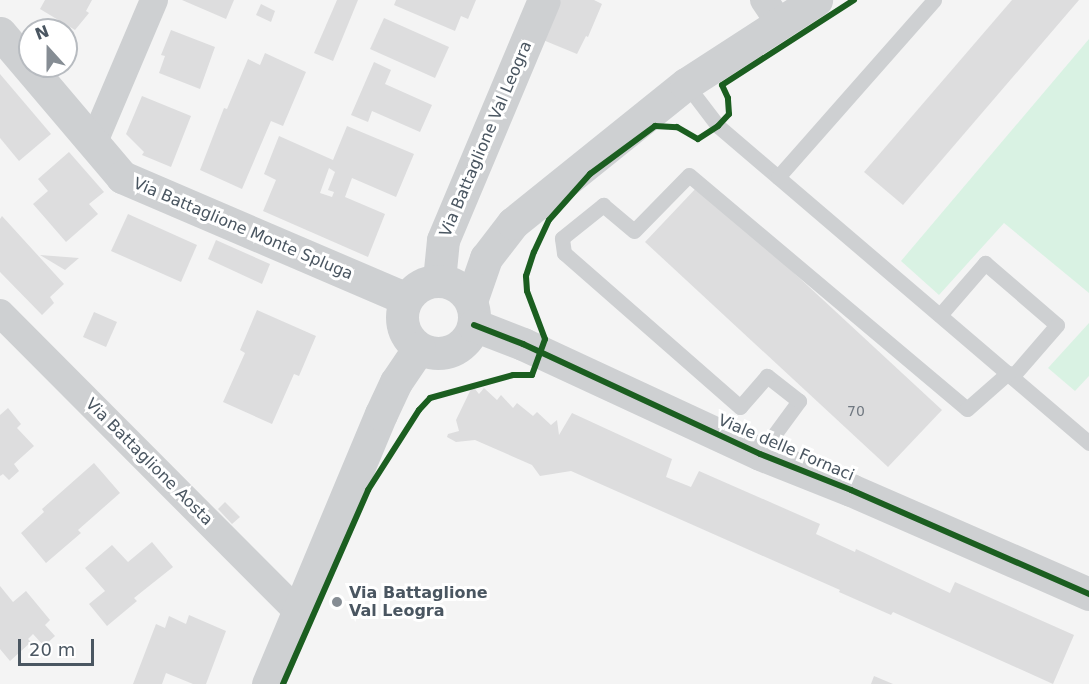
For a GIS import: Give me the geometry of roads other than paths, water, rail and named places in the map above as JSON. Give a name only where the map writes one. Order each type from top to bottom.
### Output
[{"type":"street","points":[[93,144],[154,0]]},
{"type":"street","name":"Via Battaglione Val Leogra","points":[[439,280],[443,240],[544,0]]},
{"type":"street","points":[[472,313],[463,290],[452,283],[439,280],[420,285],[406,299],[402,312],[402,326],[408,339],[419,348],[435,353],[452,350],[466,340],[486,258],[513,223],[772,12],[816,0]]},
{"type":"street","name":"Via Battaglione Monte Spluga","points":[[0,33],[122,177],[406,299]]},
{"type":"street","name":"Via Battaglione Aosta","points":[[0,313],[297,611]]},
{"type":"street","name":"Viale delle Fornaci","points":[[472,313],[523,344],[760,454],[851,490],[1089,594]]},
{"type":"street","points":[[268,684],[381,414],[396,382],[419,348]]},
{"type":"lane","points":[[778,177],[934,0]]},
{"type":"lane","points":[[686,84],[718,126],[1089,442]]},
{"type":"lane","points":[[760,454],[799,401],[767,376],[740,407],[564,253],[562,238],[603,205],[634,231],[689,175],[967,409],[1010,375],[1057,325],[985,263],[940,315]]},
{"type":"place","name":"Via Battaglione Val Leogra","points":[[337,602]]}]
